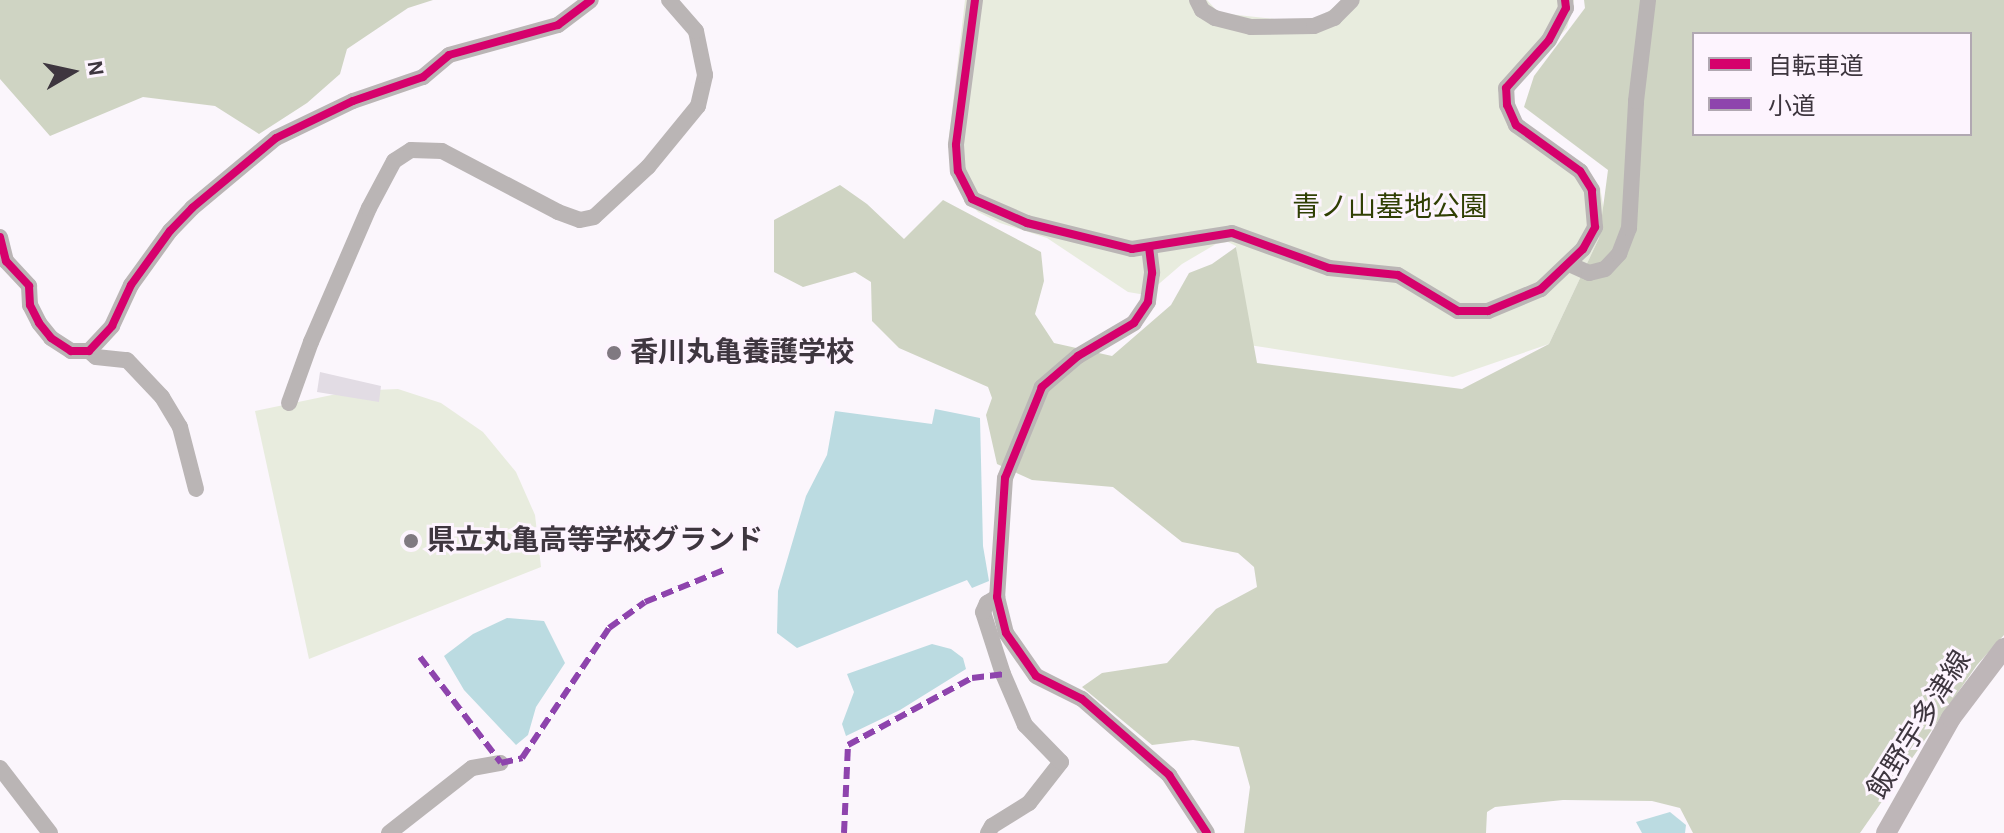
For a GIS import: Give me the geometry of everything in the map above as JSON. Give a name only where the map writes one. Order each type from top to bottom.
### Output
[{"type":"main road","name":"飯野宇多津線","points":[[1886,833],[1951,718],[2002,655]]},
{"type":"street","points":[[89,351],[112,326],[131,285],[170,231],[202,199],[276,138],[353,101],[423,77],[449,55],[558,25],[591,0]]},
{"type":"street","points":[[289,403],[311,342],[369,208],[394,161],[411,150],[442,151],[580,220],[594,217],[648,167],[698,106],[705,75],[696,31],[669,0]]},
{"type":"street","points":[[975,0],[956,145],[958,171],[972,199],[1027,223],[1132,249],[1232,233],[1329,268],[1398,275],[1458,311],[1488,311],[1512,304],[1541,289],[1583,249],[1595,227],[1592,190],[1580,171],[1516,125],[1507,105],[1506,88],[1549,40],[1566,8],[1565,0]]},
{"type":"street","points":[[1197,0],[1202,10],[1215,18],[1251,27],[1314,26],[1334,18],[1352,0]]},
{"type":"street","points":[[1569,264],[1589,273],[1605,269],[1619,254],[1629,228],[1636,101],[1648,0]]},
{"type":"street","points":[[0,237],[6,261],[29,286],[30,305],[45,331],[71,351],[89,351],[96,357],[127,360],[162,397],[180,427],[196,489]]},
{"type":"street","points":[[1149,247],[1152,273],[1148,302],[1134,323],[1078,356],[1042,387],[1005,478],[997,597],[1006,633],[1036,676],[1082,699],[1169,775],[1207,833]]},
{"type":"street","points":[[988,833],[992,826],[1029,803],[1061,762],[1025,725],[1003,674],[983,612],[987,603],[997,597]]},
{"type":"street","points":[[389,833],[472,768],[501,763]]},
{"type":"street","points":[[0,768],[50,833]]},
{"type":"green space","points":[[0,0],[433,0],[408,8],[347,49],[340,74],[307,103],[259,134],[215,106],[143,97],[50,136],[0,79]]},
{"type":"green space","name":"青ノ山墓地公園","points":[[965,0],[1207,0],[1219,13],[1284,20],[1319,18],[1344,0],[1574,0],[1567,28],[1519,80],[1512,96],[1516,111],[1524,123],[1588,173],[1600,187],[1604,211],[1599,238],[1549,344],[1453,377],[1249,345],[1236,246],[1228,242],[1216,244],[1182,264],[1146,295],[1128,292],[1047,238],[1000,223],[978,212],[961,194],[948,145]]},
{"type":"green space","points":[[1584,0],[2004,0],[2004,635],[1977,665],[1860,833],[1693,833],[1680,808],[1652,801],[1563,800],[1495,807],[1487,812],[1486,833],[1244,833],[1250,787],[1239,747],[1193,740],[1152,745],[1082,687],[1102,673],[1167,663],[1216,609],[1257,587],[1254,567],[1238,553],[1182,542],[1113,487],[1032,480],[997,464],[986,415],[992,398],[988,387],[899,348],[872,321],[871,282],[855,272],[803,287],[774,272],[774,220],[840,185],[867,204],[904,239],[943,200],[1041,252],[1044,281],[1035,314],[1054,343],[1112,356],[1171,305],[1189,273],[1212,264],[1236,247],[1257,363],[1462,389],[1549,344],[1599,238],[1608,170],[1524,107],[1534,76],[1585,8]]},
{"type":"green space","name":"県立丸亀高等学校グランド","points":[[398,389],[441,403],[483,432],[516,472],[535,515],[541,567],[309,659],[255,411],[351,391]]},
{"type":"water","points":[[935,409],[980,418],[983,546],[989,581],[972,588],[967,580],[797,648],[777,633],[778,591],[806,496],[827,455],[835,411],[932,424]]},
{"type":"water","points":[[507,618],[544,621],[565,663],[536,707],[528,735],[516,745],[464,690],[444,656],[473,634]]},
{"type":"water","points":[[932,644],[951,649],[963,658],[966,669],[900,710],[846,736],[842,724],[854,692],[847,674]]},
{"type":"water","points":[[1670,812],[1686,825],[1685,833],[1642,833],[1636,822]]},
{"type":"building","points":[[320,372],[381,386],[379,402],[317,392]]},
{"type":"marked path","points":[[420,657],[501,763],[522,758],[609,628],[645,602],[724,570]]},
{"type":"marked path","points":[[844,833],[848,745],[972,678],[1003,674]]},
{"type":"cycle path","points":[[0,237],[6,261],[29,286],[30,305],[39,323],[51,338],[71,351],[89,351],[112,326],[131,285],[170,231],[192,208],[276,138],[353,101],[423,77],[449,55],[558,25],[591,0]]},
{"type":"cycle path","points":[[975,0],[956,145],[958,171],[972,199],[1027,223],[1132,249],[1232,233],[1329,268],[1398,275],[1458,311],[1488,311],[1541,289],[1583,249],[1595,227],[1592,190],[1580,171],[1516,125],[1507,105],[1506,88],[1549,40],[1566,8],[1565,0]]},
{"type":"cycle path","points":[[1149,247],[1152,273],[1148,302],[1134,323],[1078,356],[1042,387],[1005,478],[997,597],[1006,633],[1036,676],[1082,699],[1169,775],[1207,833]]},
{"type":"place","name":"香川丸亀養護学校","points":[[614,353]]},
{"type":"place","name":"県立丸亀高等学校グランド","points":[[411,541]]}]
